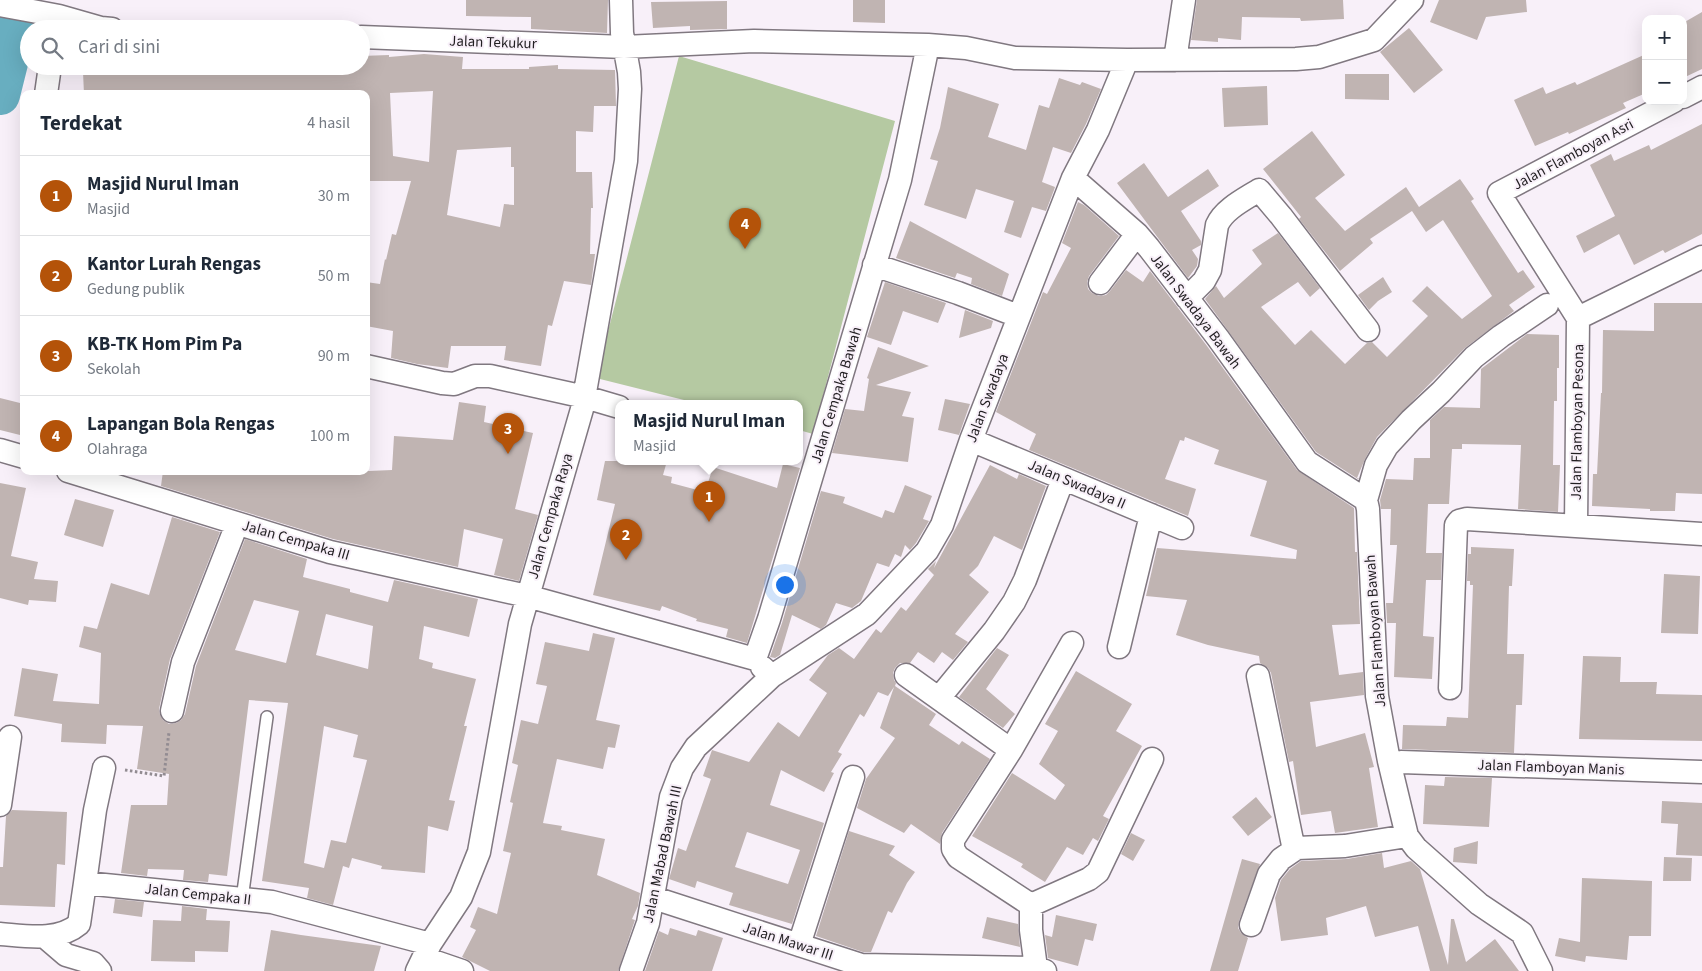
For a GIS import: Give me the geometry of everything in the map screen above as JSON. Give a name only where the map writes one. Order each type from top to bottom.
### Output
[{"type":"street","name":"Jalan Cempaka Raya","points":[[424,958],[461,898],[479,852],[520,624],[584,397],[626,160],[630,88],[622,33],[621,0]]},
{"type":"street","points":[[1175,60],[1184,0]]},
{"type":"street","name":"Jalan Tekukur","points":[[370,37],[624,47],[754,41],[928,45],[966,48],[1015,58],[1175,60],[1319,57],[1374,40],[1412,0]]},
{"type":"street","points":[[0,5],[58,15],[75,20]]},
{"type":"street","name":"Jalan Cempaka Bawah","points":[[755,659],[769,619],[900,180],[928,45]]},
{"type":"street","name":"Jalan Swadaya","points":[[772,676],[867,614],[927,551],[942,525],[971,440],[1018,316],[1073,178],[1098,130],[1127,60]]},
{"type":"street","points":[[47,90],[49,75]]},
{"type":"street","points":[[1687,95],[1702,87]]},
{"type":"street","name":"Jalan Flamboyan Asri","points":[[1578,318],[1499,193],[1666,105]]},
{"type":"street","name":"Jalan Swadaya Bawah","points":[[1073,178],[1137,234],[1149,248],[1218,338],[1307,462],[1366,500]]},
{"type":"street","points":[[1187,298],[1204,281],[1210,270],[1214,241],[1220,219],[1237,204],[1259,190],[1368,330]]},
{"type":"street","points":[[1100,283],[1137,234]]},
{"type":"street","points":[[1578,318],[1702,257]]},
{"type":"street","points":[[874,265],[958,293],[1018,316]]},
{"type":"street","name":"Jalan Flamboyan Bawah","points":[[1406,836],[1377,696],[1366,500],[1376,465],[1387,446],[1411,420],[1474,357],[1547,305]]},
{"type":"street","name":"Jalan Flamboyan Pesona","points":[[1576,526],[1578,318]]},
{"type":"street","points":[[370,367],[454,384],[475,376],[490,376],[615,406]]},
{"type":"street","name":"Jalan Swadaya II","points":[[971,440],[1182,528]]},
{"type":"street","points":[[0,450],[20,457]]},
{"type":"street","name":"Jalan Cempaka III","points":[[81,475],[330,552],[527,596]]},
{"type":"street","points":[[939,698],[994,631],[1014,602],[1025,580],[1064,479]]},
{"type":"street","points":[[1119,647],[1151,515]]},
{"type":"street","points":[[1450,688],[1456,525],[1459,521],[1467,519],[1702,534]]},
{"type":"street","points":[[172,711],[183,662],[237,524]]},
{"type":"street","points":[[527,596],[755,659],[772,676]]},
{"type":"street","points":[[1031,905],[958,856],[953,849],[953,840],[1011,750],[1072,643]]},
{"type":"street","points":[[906,675],[1011,750]]},
{"type":"street","name":"Jalan Mabad Bawah III","points":[[631,971],[648,923],[671,797],[682,768],[696,746],[772,676]]},
{"type":"street","points":[[1258,676],[1294,850]]},
{"type":"street","points":[[0,806],[10,737]]},
{"type":"street","points":[[1031,905],[1089,879],[1098,872],[1152,759]]},
{"type":"street","name":"Jalan Flamboyan Manis","points":[[1401,762],[1702,772]]},
{"type":"street","points":[[0,934],[45,937],[72,931],[79,924],[95,810],[104,768]]},
{"type":"street","points":[[799,945],[853,777]]},
{"type":"street","points":[[1251,925],[1269,874],[1281,859],[1297,848],[1345,846],[1406,836],[1416,848],[1479,904],[1522,933],[1541,971]]},
{"type":"street","name":"Jalan Cempaka II","points":[[85,883],[272,902],[424,958]]},
{"type":"street","name":"Jalan Mawar III","points":[[654,898],[862,965],[1040,970]]},
{"type":"street","points":[[1031,905],[1031,930],[1040,970]]},
{"type":"street","points":[[45,937],[66,955],[93,963],[100,971]]},
{"type":"street","points":[[424,958],[462,971]]},
{"type":"lane","points":[[242,899],[267,717]]},
{"type":"path","points":[[104,768],[164,776],[172,711]]},
{"type":"green space","points":[[679,56],[895,121],[813,434],[803,431],[803,400],[684,400],[596,378]]},
{"type":"building","points":[[466,0],[608,0],[607,33],[531,29],[531,17],[466,16]]},
{"type":"building","points":[[853,0],[885,0],[885,23],[853,22]]},
{"type":"building","points":[[1197,0],[1343,0],[1344,19],[1301,21],[1300,18],[1242,17],[1241,40],[1218,38],[1218,42],[1191,40]]},
{"type":"building","points":[[1439,0],[1526,0],[1527,12],[1486,17],[1477,40],[1430,22]]},
{"type":"building","points":[[727,1],[727,29],[690,30],[690,26],[653,28],[651,2]]},
{"type":"building","points":[[1702,12],[1702,69],[1687,76],[1687,60],[1687,21]]},
{"type":"building","points":[[1409,28],[1443,70],[1414,93],[1380,52]]},
{"type":"building","points":[[424,54],[463,57],[462,69],[529,69],[529,67],[558,65],[558,69],[615,70],[616,106],[594,106],[593,132],[576,131],[576,172],[592,172],[593,208],[591,208],[590,254],[595,254],[591,285],[564,281],[552,326],[548,325],[541,366],[504,360],[506,346],[451,346],[448,368],[417,364],[391,358],[393,331],[370,327],[370,283],[380,284],[392,234],[396,235],[411,181],[370,181],[370,90],[84,90],[83,75],[370,75],[370,56],[389,55],[389,57]],"holes":[[[433,91],[429,162],[393,156],[390,93]],[[511,147],[511,167],[514,167],[514,205],[504,204],[500,227],[447,215],[457,150]]]},
{"type":"building","points":[[1642,56],[1642,95],[1623,103],[1626,108],[1569,134],[1568,132],[1535,146],[1514,100],[1543,87],[1546,94],[1575,82],[1577,85]]},
{"type":"building","points":[[1345,74],[1389,74],[1389,100],[1345,99]]},
{"type":"building","points":[[1059,78],[1080,85],[1082,82],[1101,89],[1071,153],[1053,147],[1042,182],[1055,187],[1054,190],[1046,211],[1032,207],[1021,238],[1004,232],[1014,201],[976,189],[966,219],[924,205],[938,161],[930,159],[940,128],[948,87],[999,104],[988,137],[1026,150],[1039,105],[1049,108]]},
{"type":"building","points":[[1267,86],[1268,125],[1224,127],[1222,88]]},
{"type":"building","points":[[1702,124],[1702,234],[1665,253],[1663,250],[1634,265],[1619,234],[1584,253],[1576,236],[1615,216],[1590,165],[1611,154],[1614,161],[1649,145],[1651,150]]},
{"type":"building","points":[[1312,131],[1345,175],[1315,198],[1345,231],[1406,187],[1419,207],[1460,179],[1474,199],[1471,201],[1518,273],[1523,270],[1535,287],[1509,305],[1514,311],[1465,348],[1377,437],[1365,459],[1358,479],[1316,452],[1205,299],[1216,286],[1224,298],[1262,264],[1252,250],[1278,233],[1320,288],[1310,297],[1298,282],[1261,307],[1295,345],[1311,330],[1345,364],[1367,343],[1372,342],[1387,357],[1428,316],[1412,301],[1427,286],[1462,319],[1492,296],[1443,220],[1426,232],[1412,211],[1370,239],[1373,243],[1340,271],[1263,169]]},
{"type":"building","points":[[1144,163],[1168,197],[1208,169],[1219,186],[1181,211],[1201,241],[1201,245],[1192,250],[1198,259],[1197,266],[1188,278],[1117,183]]},
{"type":"building","points":[[1078,202],[1084,205],[1119,236],[1089,276],[1087,282],[1088,289],[1099,296],[1106,295],[1126,270],[1143,282],[1150,271],[1297,470],[1354,508],[1360,624],[1332,625],[1339,675],[1363,672],[1364,695],[1310,702],[1316,747],[1365,733],[1374,767],[1369,768],[1378,827],[1335,833],[1331,811],[1301,815],[1293,761],[1289,762],[1271,673],[1268,668],[1260,663],[1259,656],[1208,645],[1176,635],[1187,600],[1146,596],[1157,548],[1296,559],[1297,550],[1250,536],[1267,481],[1214,464],[1219,450],[1185,437],[1184,441],[1180,440],[1165,479],[1196,489],[1188,516],[1029,450],[1036,434],[996,412],[1043,292],[1047,294],[1071,248],[1062,243]]},
{"type":"building","points":[[910,221],[1009,274],[1002,296],[971,284],[972,278],[957,273],[955,278],[896,258]]},
{"type":"building","points":[[1383,277],[1392,292],[1378,301],[1369,310],[1358,295]]},
{"type":"building","points":[[885,282],[946,303],[938,323],[903,311],[891,345],[867,337]]},
{"type":"building","points":[[1654,303],[1702,303],[1702,494],[1676,493],[1675,511],[1650,511],[1650,509],[1592,506],[1593,474],[1597,474],[1602,393],[1603,330],[1654,331]]},
{"type":"building","points":[[965,310],[993,321],[991,328],[959,338]]},
{"type":"building","points":[[1527,334],[1559,335],[1557,401],[1554,401],[1553,465],[1560,465],[1558,512],[1518,509],[1521,445],[1462,444],[1462,449],[1452,449],[1449,504],[1428,504],[1426,553],[1442,553],[1441,580],[1426,580],[1423,636],[1434,637],[1432,679],[1394,677],[1396,623],[1387,623],[1386,603],[1393,603],[1397,545],[1390,545],[1391,509],[1381,509],[1380,500],[1386,479],[1413,480],[1414,458],[1430,458],[1430,420],[1444,407],[1480,408],[1481,369]]},
{"type":"building","points":[[878,347],[929,366],[876,385],[911,392],[902,416],[914,418],[908,462],[832,453],[845,409],[864,411],[869,379],[867,378]]},
{"type":"building","points":[[0,398],[20,403],[20,435],[0,430]]},
{"type":"building","points":[[945,399],[970,404],[959,435],[938,430]]},
{"type":"building","points":[[459,402],[486,406],[484,422],[533,433],[515,509],[538,515],[519,581],[494,575],[503,539],[464,529],[458,567],[333,539],[161,486],[162,475],[370,475],[370,471],[392,470],[394,436],[453,440]]},
{"type":"building","points":[[605,461],[615,461],[615,465],[666,465],[663,475],[672,477],[671,483],[705,492],[713,467],[777,488],[783,465],[800,468],[747,643],[726,637],[728,629],[696,621],[697,619],[662,606],[660,611],[593,595],[615,504],[597,500]]},
{"type":"building","points":[[990,465],[1017,479],[1019,474],[1046,486],[1022,550],[994,536],[978,566],[969,575],[989,592],[955,634],[968,642],[953,660],[942,652],[934,663],[918,652],[910,663],[900,663],[893,673],[895,686],[936,714],[929,725],[959,745],[962,741],[990,759],[942,833],[940,844],[911,824],[904,833],[857,808],[866,779],[895,738],[880,728],[894,687],[888,696],[878,692],[864,717],[860,714],[838,752],[842,754],[831,772],[834,773],[824,792],[781,770],[770,805],[824,823],[792,924],[729,905],[733,893],[697,881],[695,888],[669,879],[678,848],[686,851],[711,779],[703,776],[712,750],[749,762],[778,722],[799,737],[827,693],[809,680],[828,655],[839,648],[854,659],[876,629],[881,633],[901,607],[906,611],[934,575],[928,569],[936,561],[934,568]],"holes":[[[747,832],[800,850],[788,884],[735,867]]]},
{"type":"building","points":[[0,483],[26,488],[11,556],[38,562],[34,579],[58,581],[56,602],[29,600],[28,605],[0,598]]},
{"type":"building","points":[[905,485],[932,496],[923,519],[929,521],[916,543],[910,550],[905,545],[901,557],[895,554],[889,567],[877,563],[861,601],[852,608],[836,603],[826,625],[821,629],[792,615],[780,655],[775,658],[770,657],[821,491],[845,497],[843,503],[882,518],[885,510],[894,513]]},
{"type":"building","points":[[75,499],[114,510],[103,547],[64,535]]},
{"type":"building","points":[[172,517],[220,532],[170,659],[159,709],[163,720],[169,724],[181,720],[185,714],[196,666],[245,539],[307,559],[303,577],[350,589],[350,592],[388,602],[394,580],[478,599],[469,637],[424,626],[419,659],[433,663],[432,668],[476,679],[449,800],[455,801],[448,831],[428,826],[425,873],[381,869],[382,866],[352,858],[349,868],[343,866],[333,905],[307,898],[309,888],[262,881],[288,703],[249,700],[227,876],[209,874],[208,882],[183,880],[184,870],[148,869],[147,876],[121,873],[131,805],[167,805],[169,774],[137,769],[143,726],[107,725],[106,744],[61,742],[62,724],[14,716],[22,668],[58,674],[53,701],[99,704],[101,653],[79,647],[84,626],[97,629],[111,583],[149,595]],"holes":[[[254,600],[299,611],[286,663],[235,650]],[[326,614],[373,626],[368,669],[316,655]],[[324,726],[358,735],[353,757],[367,760],[346,843],[331,840],[324,868],[304,863]]]},
{"type":"building","points":[[1471,547],[1514,549],[1512,586],[1509,586],[1507,654],[1524,654],[1522,705],[1516,705],[1514,753],[1402,749],[1403,725],[1446,726],[1447,717],[1468,718],[1473,585],[1470,585],[1470,581],[1467,581],[1468,554],[1471,554]]},
{"type":"building","points":[[1664,574],[1700,576],[1698,634],[1661,633]]},
{"type":"building","points":[[593,633],[615,638],[596,720],[620,725],[615,748],[608,747],[603,769],[557,759],[543,823],[562,826],[561,830],[605,839],[597,875],[640,893],[638,906],[632,919],[635,920],[618,971],[490,971],[462,957],[476,930],[470,927],[478,907],[497,914],[511,853],[503,851],[513,803],[510,802],[518,765],[512,763],[521,720],[538,724],[547,686],[536,684],[545,642],[589,651]]},
{"type":"building","points":[[997,648],[1009,655],[986,689],[1015,714],[1003,728],[959,697]]},
{"type":"building","points":[[1583,656],[1621,657],[1620,682],[1657,682],[1656,694],[1702,695],[1702,741],[1579,739]]},
{"type":"building","points":[[1076,671],[1132,704],[1116,731],[1142,746],[1103,816],[1109,819],[1098,841],[1093,838],[1083,855],[1067,847],[1045,882],[1021,867],[1023,864],[972,836],[1012,773],[1055,800],[1065,785],[1039,764],[1058,731],[1045,724]]},
{"type":"building","points":[[1445,777],[1492,778],[1489,827],[1423,824],[1425,785],[1444,786]]},
{"type":"building","points":[[1256,797],[1272,817],[1248,836],[1232,817]]},
{"type":"building","points":[[1662,801],[1702,803],[1702,856],[1676,855],[1678,824],[1661,823]]},
{"type":"building","points":[[12,810],[67,812],[65,865],[57,864],[55,907],[0,905],[0,867],[3,867],[6,816]]},
{"type":"building","points":[[849,831],[895,846],[889,855],[915,872],[907,883],[892,913],[888,911],[871,952],[863,952],[816,936]]},
{"type":"building","points":[[1131,833],[1145,840],[1133,861],[1121,854]]},
{"type":"building","points":[[1478,841],[1477,864],[1453,862],[1454,848]]},
{"type":"building","points":[[1382,853],[1384,868],[1411,861],[1420,869],[1448,965],[1451,919],[1454,919],[1466,962],[1495,939],[1519,971],[1430,971],[1418,926],[1375,937],[1366,906],[1326,918],[1328,935],[1281,941],[1275,898],[1281,880],[1290,869],[1301,861],[1347,859]]},
{"type":"building","points":[[1664,857],[1692,858],[1691,881],[1663,881]]},
{"type":"building","points":[[1242,859],[1260,864],[1239,921],[1238,928],[1248,938],[1238,971],[1210,971]]},
{"type":"building","points":[[1582,878],[1652,881],[1651,936],[1629,936],[1627,960],[1586,956],[1585,962],[1555,956],[1559,938],[1580,942]]},
{"type":"building","points":[[115,899],[144,902],[142,917],[113,913]]},
{"type":"building","points":[[182,906],[207,909],[206,920],[230,921],[228,952],[195,951],[195,962],[151,961],[153,920],[181,921]]},
{"type":"building","points":[[1056,915],[1097,924],[1093,941],[1085,939],[1078,966],[1048,958],[1045,935],[1052,937]]},
{"type":"building","points":[[987,917],[1018,924],[1020,947],[982,938]]},
{"type":"building","points":[[670,928],[696,936],[698,930],[723,938],[712,971],[645,971],[659,931],[668,935]]},
{"type":"building","points":[[271,930],[381,946],[374,971],[264,971]]},
{"type":"waterway","points":[[0,95],[9,59],[18,0]]},
{"type":"place","name":"Lapangan Bola Rengas","points":[[745,249]]},
{"type":"place","name":"KB-TK Hom Pim Pa","points":[[508,454]]},
{"type":"place","name":"Masjid Nurul Iman","points":[[709,522]]},
{"type":"place","name":"Kantor Lurah Rengas","points":[[626,560]]}]
